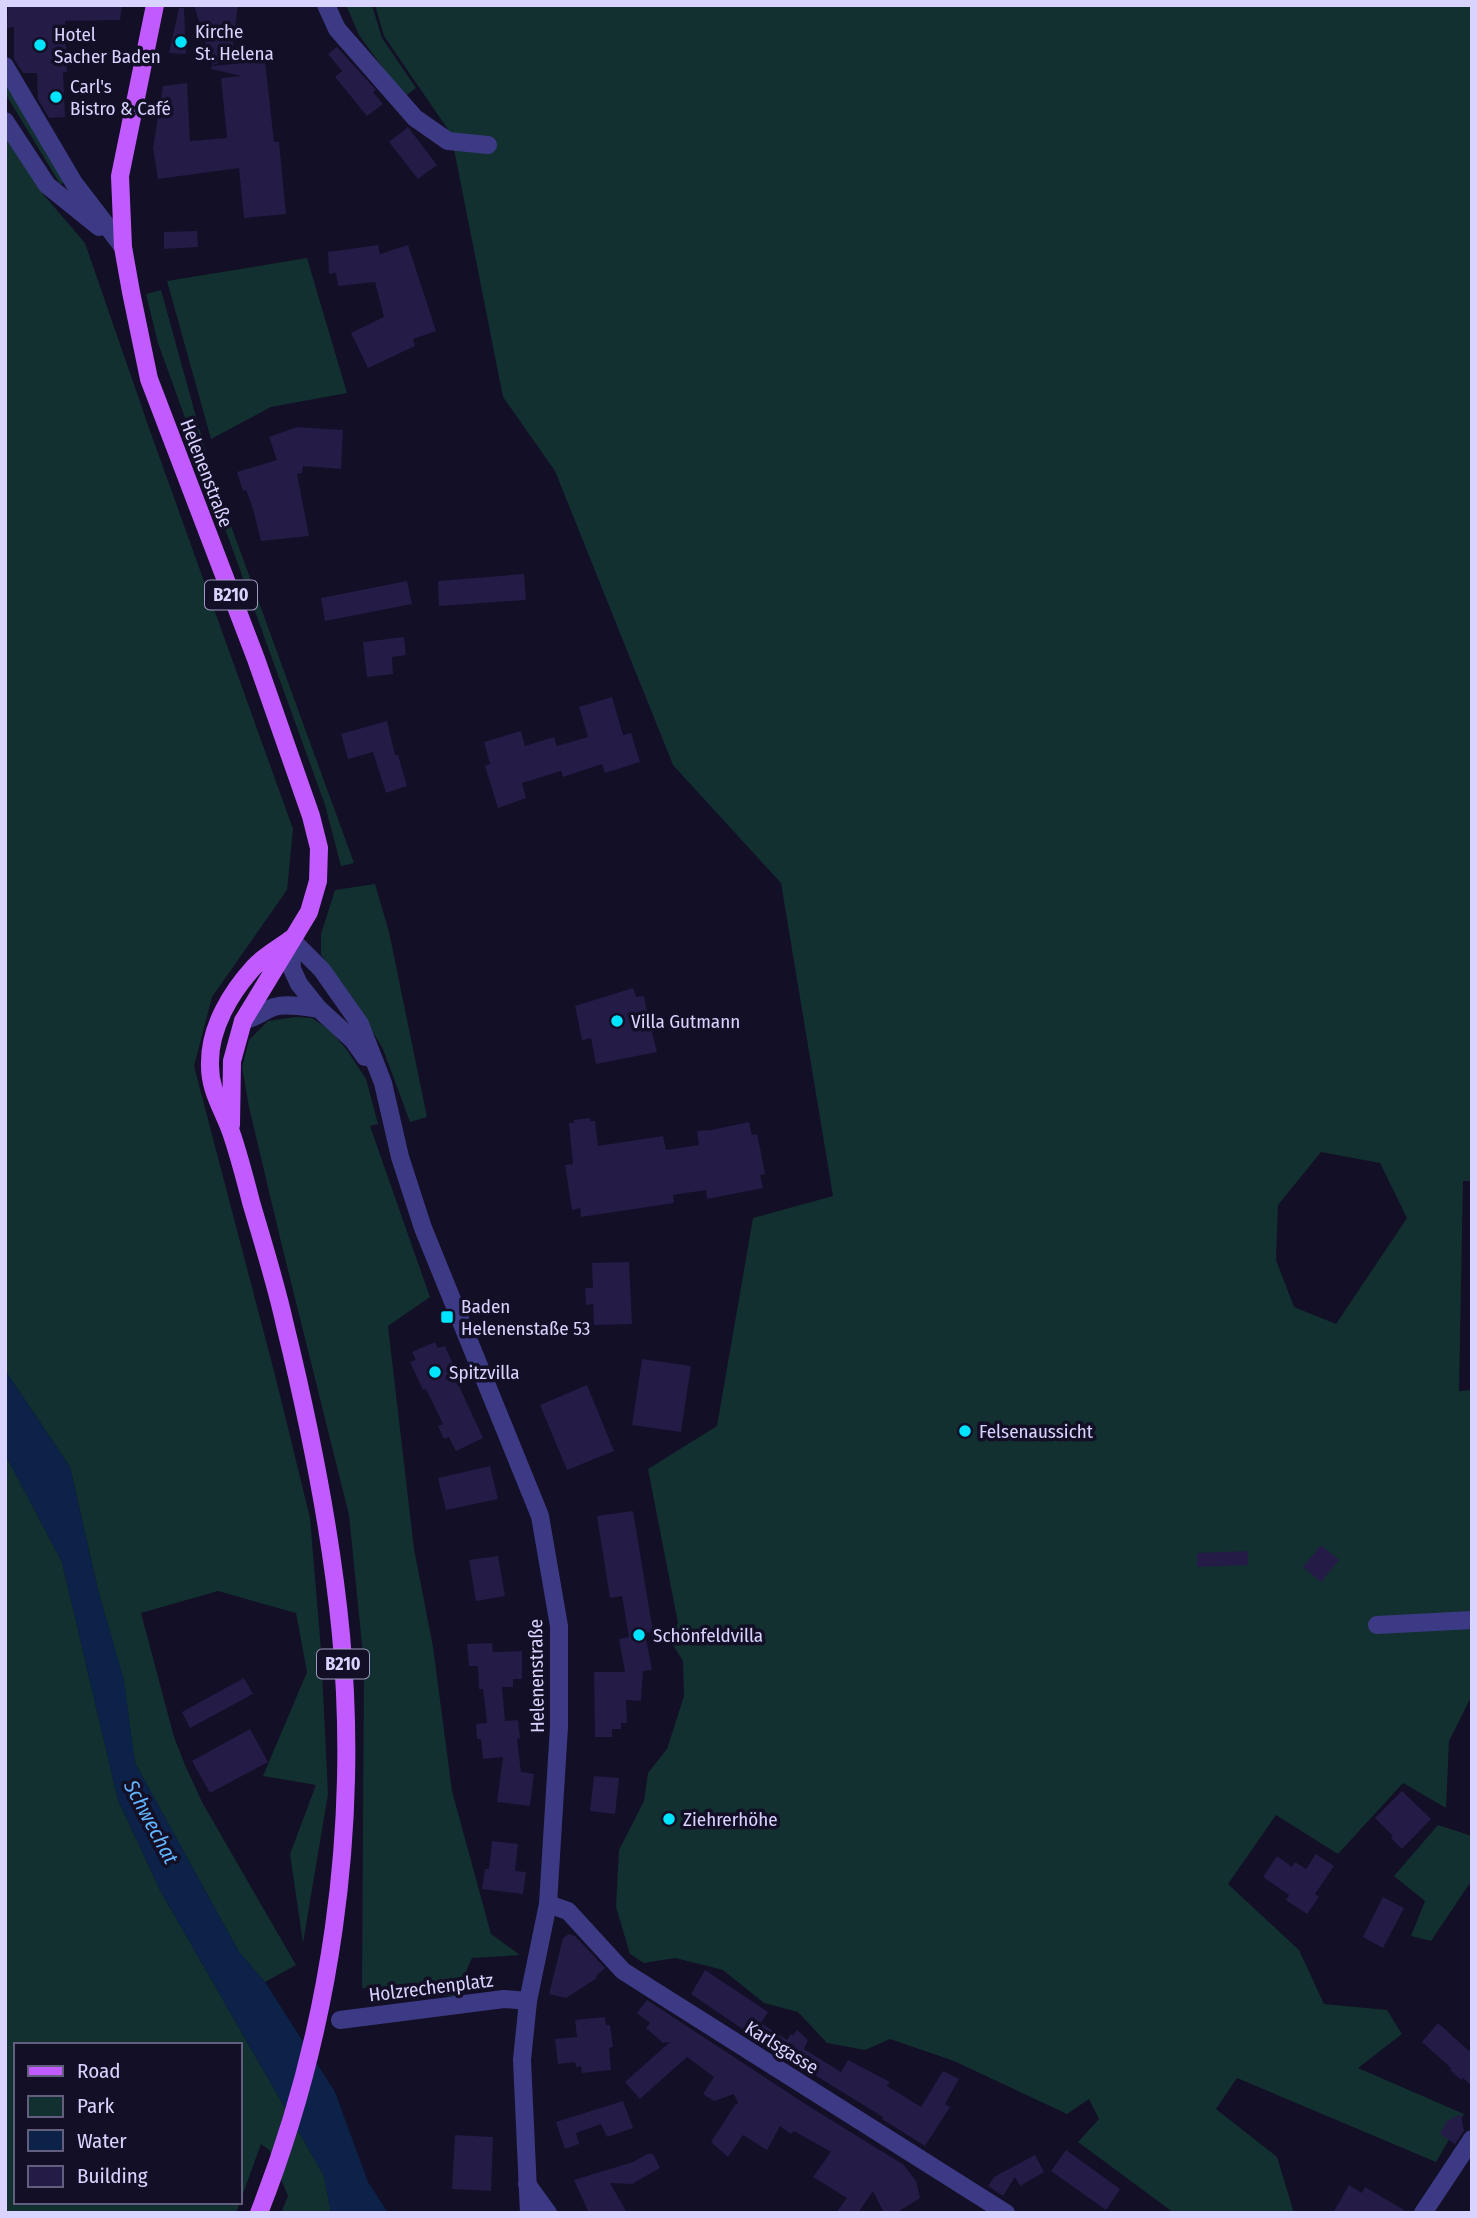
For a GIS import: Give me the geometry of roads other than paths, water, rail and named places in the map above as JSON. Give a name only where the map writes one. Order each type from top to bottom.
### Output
[{"type":"main road","name":"Helenenstraße","points":[[155,5],[120,176],[123,247],[149,379],[256,659],[311,816],[319,848],[318,881],[309,912],[243,1021]]},
{"type":"main road","name":"B210","points":[[259,2213],[307,2066],[338,1903],[345,1804],[344,1695],[335,1583],[320,1480],[298,1376],[231,1132],[212,1089],[209,1060],[218,1022],[232,994],[256,965],[291,939]]},
{"type":"main road","name":"B210","points":[[231,1132],[232,1061],[243,1021]]},
{"type":"street","points":[[326,5],[337,29],[415,118],[448,141],[488,145]]},
{"type":"street","points":[[5,66],[74,183],[123,247]]},
{"type":"street","points":[[5,121],[47,185],[123,247]]},
{"type":"street","name":"Helenenstraße","points":[[291,939],[292,969],[299,984],[319,1009],[353,1040],[383,1083]]},
{"type":"street","name":"Helenenstraße","points":[[291,939],[322,970],[360,1024],[383,1083],[400,1157],[423,1228],[540,1516],[559,1626],[559,1727],[548,1904],[528,2001],[522,2060],[529,2213]]},
{"type":"street","points":[[243,1021],[256,1018],[275,1007],[319,1009]]},
{"type":"street","points":[[1377,1625],[1472,1620]]},
{"type":"street","name":"Karlsgasse","points":[[548,1904],[568,1911],[623,1971],[1006,2213]]},
{"type":"street","name":"Holzrechenplatz","points":[[340,2020],[503,1999],[528,2001]]},
{"type":"street","points":[[1423,2213],[1472,2139]]},
{"type":"street","points":[[527,2184],[548,2213]]},
{"type":"water","name":"Schwechat","points":[[5,1370],[70,1467],[98,1590],[124,1680],[135,1763],[239,1952],[265,1982],[335,2092],[368,2182],[388,2213],[331,2213],[324,2176],[160,1890],[118,1800],[62,1562],[5,1454]]},
{"type":"place","name":"Kirche St. Helena","points":[[181,42]]},
{"type":"place","name":"Hotel Sacher Baden","points":[[40,45]]},
{"type":"place","name":"Carl's Bistro & Café","points":[[56,97]]},
{"type":"place","name":"Villa Gutmann","points":[[617,1021]]},
{"type":"place","name":"Baden Helenenstaße 53","points":[[447,1317]]},
{"type":"place","name":"Spitzvilla","points":[[435,1372]]},
{"type":"place","name":"Felsenaussicht","points":[[965,1431]]},
{"type":"place","name":"Schönfeldvilla","points":[[639,1635]]},
{"type":"place","name":"Ziehrerhöhe","points":[[669,1819]]}]
